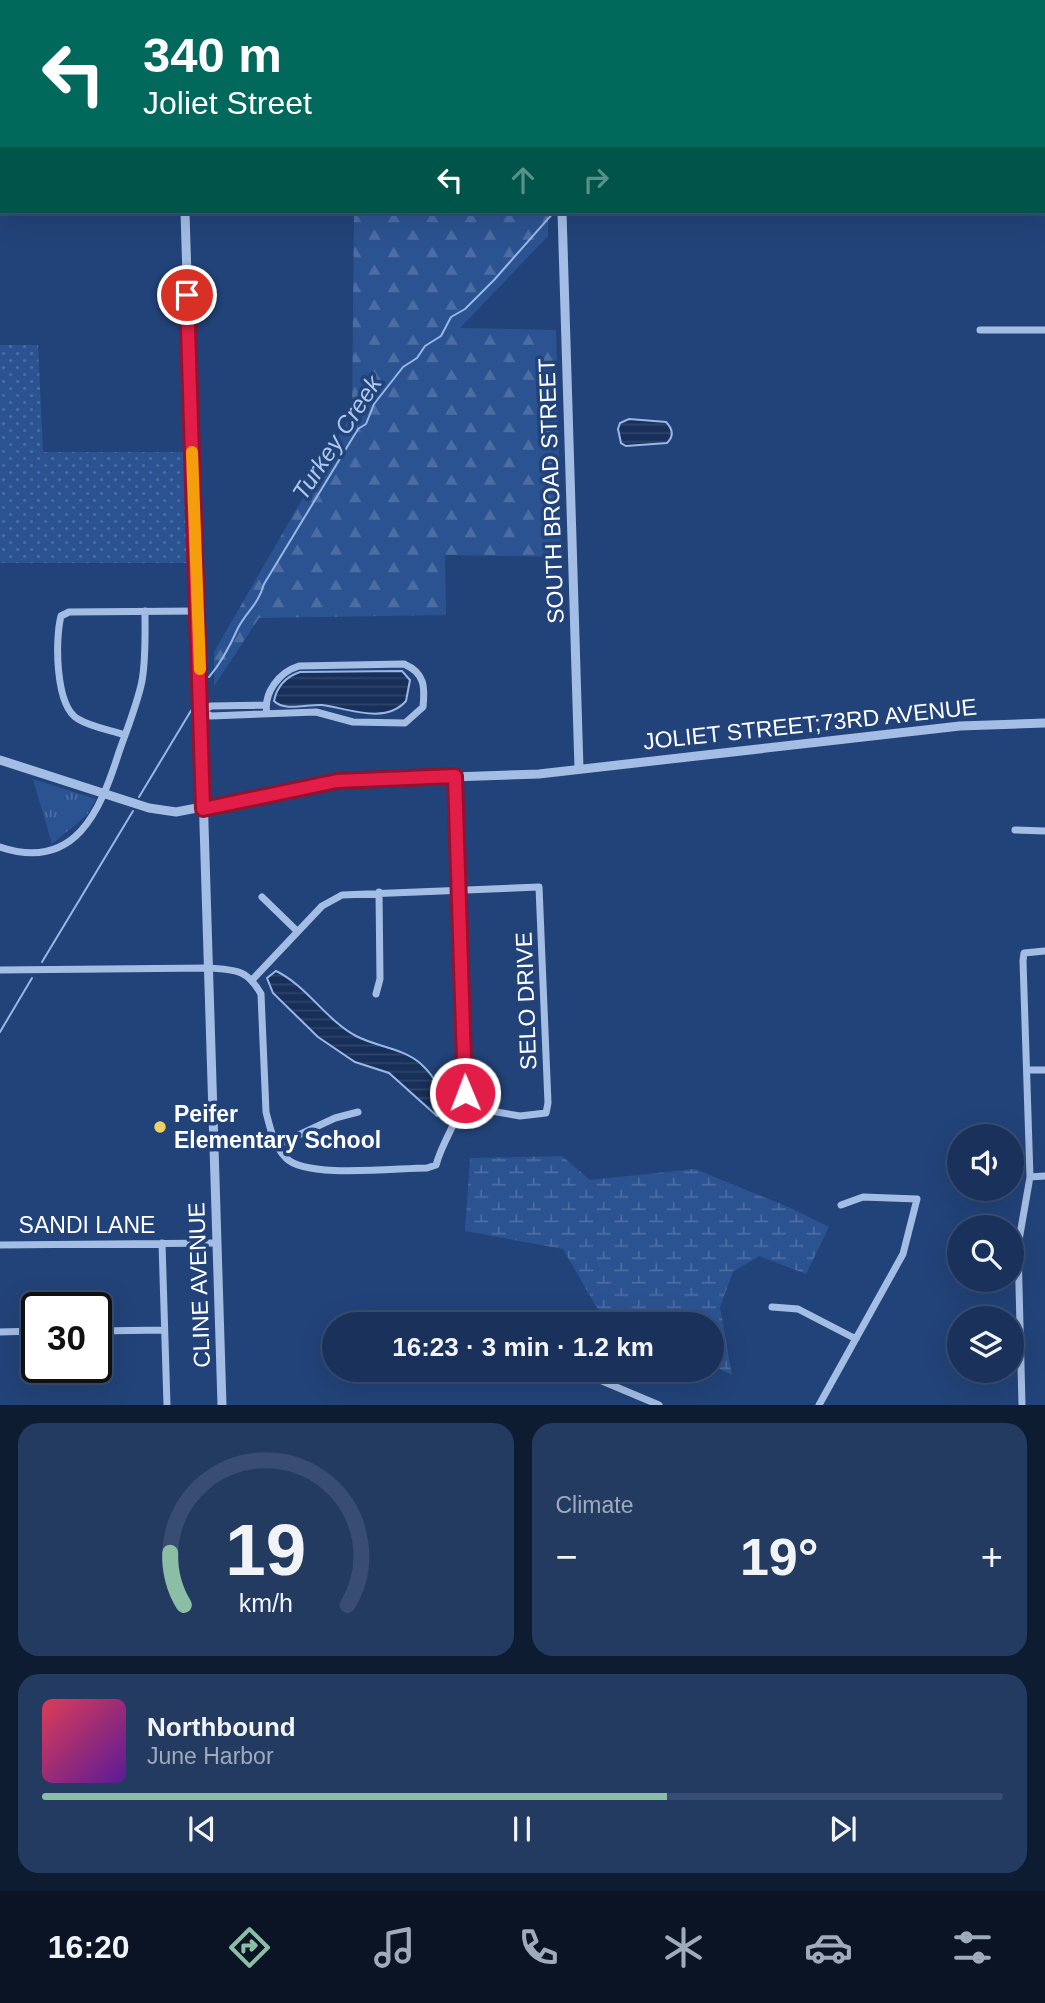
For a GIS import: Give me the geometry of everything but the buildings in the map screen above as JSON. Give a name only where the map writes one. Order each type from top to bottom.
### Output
[{"type":"street","name":"CLINE AVENUE","points":[[185,214],[222,1405]]},
{"type":"street","name":"SOUTH BROAD STREET","points":[[562,214],[579,769]]},
{"type":"street","points":[[980,330],[1045,330]]},
{"type":"street","points":[[0,847],[36,854],[59,848],[92,820],[106,795],[142,684],[145,611]]},
{"type":"street","points":[[125,735],[77,719],[67,707],[60,687],[61,616],[69,612],[198,611]]},
{"type":"street","points":[[201,711],[211,716],[267,714],[316,712],[353,722],[405,723],[423,707],[422,677],[404,664],[299,666],[284,673],[265,705],[267,714]]},
{"type":"street","points":[[201,711],[211,706],[265,705]]},
{"type":"street","name":"JOLIET STREET;73RD AVENUE","points":[[0,760],[161,811],[203,809],[337,781],[579,769],[960,726],[1045,723]]},
{"type":"street","points":[[0,970],[209,968],[242,972],[253,979],[261,994],[266,1112],[277,1145],[286,1158],[312,1169],[427,1168],[436,1165],[441,1145],[462,1106],[465,1077],[455,776]]},
{"type":"street","points":[[1015,831],[1045,831]]},
{"type":"street","name":"SELO DRIVE","points":[[458,890],[540,887],[548,1103],[546,1113],[520,1116],[462,1106]]},
{"type":"street","points":[[253,979],[322,906],[342,895],[458,890]]},
{"type":"street","points":[[376,994],[380,979],[379,892]]},
{"type":"street","points":[[262,897],[297,931]]},
{"type":"street","points":[[1022,1405],[1018,1246],[1030,1177],[1024,953],[1045,951]]},
{"type":"street","points":[[1027,1070],[1045,1070]]},
{"type":"street","points":[[277,1145],[335,1118],[358,1112]]},
{"type":"street","points":[[1030,1177],[1045,1176]]},
{"type":"street","points":[[819,1405],[903,1254],[917,1199],[863,1197],[841,1205]]},
{"type":"street","points":[[162,1243],[167,1405]]},
{"type":"street","name":"SANDI LANE","points":[[0,1245],[217,1243]]},
{"type":"street","points":[[772,1307],[798,1309],[856,1339]]},
{"type":"street","points":[[112,1331],[164,1330]]},
{"type":"street","points":[[0,1332],[21,1331]]},
{"type":"street","points":[[604,1382],[659,1405]]},
{"type":"green space","points":[[354,214],[548,214],[548,236],[460,328],[556,330],[561,557],[445,555],[446,615],[259,618],[214,686],[214,652],[352,413]]},
{"type":"green space","points":[[0,345],[38,345],[43,452],[188,452],[189,563],[0,563]]},
{"type":"green space","points":[[33,779],[96,799],[87,815],[52,844]]},
{"type":"green space","points":[[562,1156],[590,1180],[695,1169],[793,1209],[829,1227],[806,1274],[759,1256],[733,1272],[720,1307],[721,1312],[605,1312],[597,1308],[563,1249],[465,1231],[470,1158]]},
{"type":"green space","points":[[724,1330],[732,1375],[724,1371]]},
{"type":"shaded area","points":[[629,419],[666,422],[671,430],[671,438],[667,443],[626,446],[621,443],[618,429],[620,423]]},
{"type":"shaded area","points":[[402,671],[410,680],[406,701],[388,712],[366,713],[322,705],[290,707],[274,701],[282,683],[300,672]]},
{"type":"shaded area","points":[[276,971],[297,985],[345,1029],[364,1040],[406,1054],[421,1064],[438,1086],[444,1111],[437,1116],[389,1073],[355,1062],[318,1037],[273,993],[267,978]]},
{"type":"waterway","name":"Turkey Creek","points":[[209,677],[222,660],[241,622],[256,603],[264,584],[358,429],[366,424],[374,404],[403,367],[417,358],[425,346],[441,336],[451,317],[465,309],[494,280],[552,214]]},
{"type":"waterway","name":"Turkey Creek","points":[[139,797],[192,709]]},
{"type":"waterway","name":"Turkey Creek","points":[[42,962],[133,811]]},
{"type":"waterway","name":"Turkey Creek","points":[[0,1032],[32,978]]},
{"type":"slow traffic","points":[[192,452],[200,669]]},
{"type":"place","name":"Peifer Elementary School","points":[[160,1127]]},
{"type":"route","points":[[187,295],[203,809],[337,781],[455,776],[465,1093]]}]
